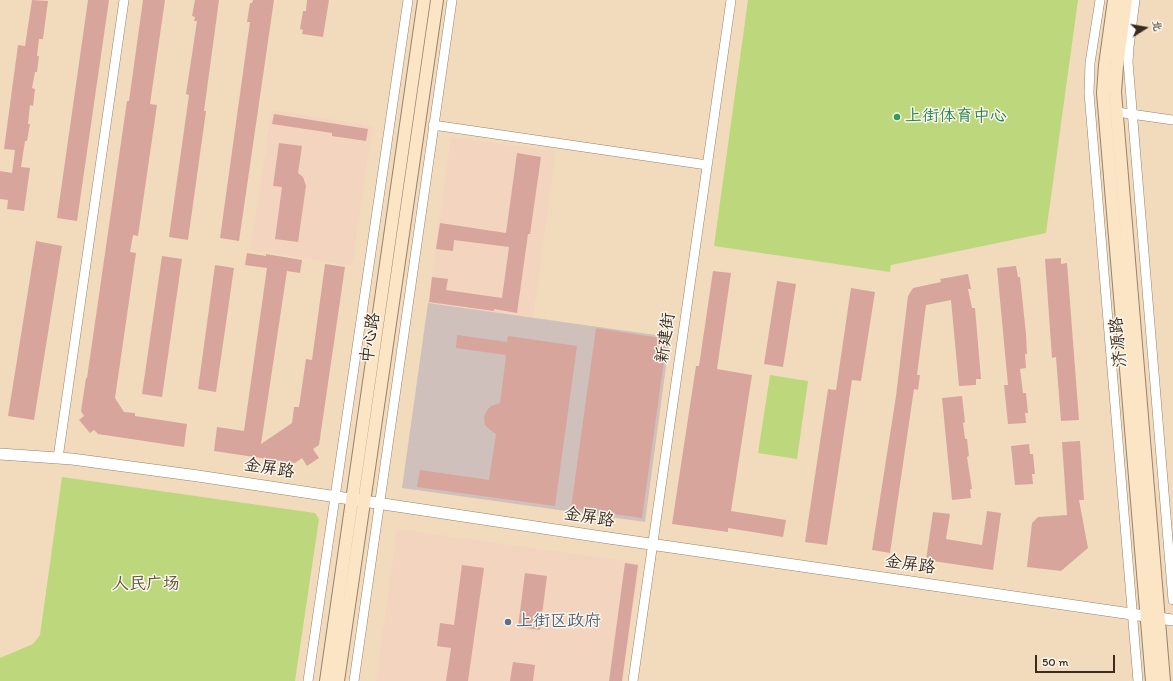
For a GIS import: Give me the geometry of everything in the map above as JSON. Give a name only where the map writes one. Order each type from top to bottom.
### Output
[{"type":"main road","name":"中心路","points":[[326,681],[424,0]]},
{"type":"main road","name":"中心路","points":[[338,681],[437,0]]},
{"type":"main road","name":"济源路","points":[[1114,0],[1105,64],[1103,93],[1152,681]]},
{"type":"main road","name":"济源路","points":[[1126,0],[1115,92],[1164,681]]},
{"type":"street","points":[[58,458],[124,0]]},
{"type":"street","points":[[308,681],[408,0]]},
{"type":"street","points":[[354,681],[452,0]]},
{"type":"street","name":"新建街","points":[[633,681],[731,0]]},
{"type":"street","points":[[1100,0],[1090,63],[1089,93],[1138,681]]},
{"type":"street","points":[[1135,0],[1128,62],[1169,508],[1173,600]]},
{"type":"street","points":[[1117,112],[1173,120]]},
{"type":"street","points":[[433,125],[707,165]]},
{"type":"street","name":"金屏路","points":[[0,454],[58,458],[198,476],[1173,620]]},
{"type":"shaded area","points":[[272,110],[373,126],[352,266],[250,250]]},
{"type":"shaded area","points":[[451,137],[556,151],[533,318],[428,303]]},
{"type":"shaded area","points":[[428,303],[670,337],[645,522],[402,488]]},
{"type":"shaded area","name":"上街区政府","points":[[397,529],[640,563],[623,681],[376,681]]},
{"type":"green space","name":"上街体育中心","points":[[748,0],[1078,0],[1046,233],[891,265],[890,272],[714,246]]},
{"type":"green space","points":[[770,375],[808,381],[797,459],[758,453]]},
{"type":"green space","name":"人民广场","points":[[62,477],[315,513],[319,519],[295,681],[0,681],[0,658],[33,644],[40,635]]},
{"type":"building","points":[[32,0],[48,1],[43,39],[39,39],[37,72],[35,72],[32,88],[35,89],[33,106],[30,105],[28,124],[30,124],[27,141],[25,141],[21,167],[30,168],[24,211],[7,209],[8,200],[0,199],[0,171],[12,173],[15,150],[4,149],[18,45],[25,46]]},
{"type":"building","points":[[88,0],[109,0],[77,221],[57,218]]},
{"type":"building","points":[[143,0],[165,0],[150,104],[157,105],[138,236],[133,235],[130,252],[136,253],[115,398],[124,412],[135,413],[135,416],[187,424],[184,447],[98,434],[94,430],[90,433],[79,420],[84,416],[81,411],[127,101],[129,101]]},
{"type":"building","points":[[195,0],[219,0],[204,111],[206,111],[188,240],[169,237],[189,95],[186,94],[197,21],[194,21],[195,17],[192,16]]},
{"type":"building","points":[[253,0],[274,0],[239,241],[220,238],[250,22],[247,22],[250,3],[252,3]]},
{"type":"building","points":[[307,0],[329,0],[323,37],[302,34],[303,30],[300,29],[303,11],[306,11]]},
{"type":"building","points":[[274,114],[368,129],[366,141],[332,136],[332,133],[272,124]]},
{"type":"building","points":[[279,143],[302,146],[298,173],[303,177],[306,186],[298,242],[275,239],[282,187],[273,186]]},
{"type":"building","points":[[517,153],[541,157],[517,313],[429,302],[432,277],[448,279],[446,290],[502,298],[509,247],[454,240],[453,251],[436,249],[440,223],[506,233]]},
{"type":"building","points":[[36,241],[62,246],[34,420],[8,416]]},
{"type":"building","points":[[247,253],[266,256],[266,254],[302,260],[300,273],[287,271],[261,444],[292,423],[294,407],[299,407],[306,359],[312,360],[325,264],[345,267],[319,445],[313,449],[319,458],[307,466],[302,458],[295,463],[214,451],[217,427],[244,431],[267,268],[245,265]]},
{"type":"building","points":[[162,256],[182,259],[162,397],[142,394]]},
{"type":"building","points":[[1061,258],[1061,264],[1067,263],[1079,420],[1061,421],[1056,357],[1052,358],[1045,259]]},
{"type":"building","points":[[215,265],[234,268],[216,392],[198,389]]},
{"type":"building","points":[[1016,266],[1018,277],[1020,277],[1026,334],[1026,368],[1020,369],[1023,393],[1026,393],[1028,413],[1025,413],[1026,423],[1008,424],[1004,385],[1008,385],[997,268]]},
{"type":"building","points":[[713,271],[731,273],[717,369],[752,375],[731,511],[786,520],[783,537],[728,528],[728,532],[672,524],[696,366],[699,366]]},
{"type":"building","points":[[968,274],[971,289],[968,289],[972,308],[975,308],[981,379],[976,379],[976,385],[959,386],[951,300],[926,305],[917,375],[920,375],[918,390],[914,389],[890,553],[872,550],[896,396],[908,296],[913,288],[941,282],[940,279]]},
{"type":"building","points":[[777,281],[796,284],[783,367],[764,364]]},
{"type":"building","points":[[851,288],[875,292],[861,381],[852,380],[827,545],[805,542],[828,389],[836,390]]},
{"type":"building","points":[[596,328],[667,339],[642,518],[571,508]]},
{"type":"building","points":[[457,335],[507,342],[508,336],[577,346],[555,506],[417,487],[420,470],[489,480],[496,434],[485,425],[484,416],[491,406],[500,403],[506,355],[456,348]]},
{"type":"building","points":[[962,396],[965,422],[963,423],[965,439],[967,439],[969,456],[967,457],[972,489],[970,489],[971,498],[952,500],[942,398]]},
{"type":"building","points":[[1080,441],[1084,500],[1079,500],[1088,548],[1061,571],[1027,567],[1032,523],[1038,517],[1067,515],[1062,442]]},
{"type":"building","points":[[1029,444],[1030,454],[1033,454],[1035,474],[1032,474],[1033,484],[1015,485],[1011,446]]},
{"type":"building","points":[[987,511],[1001,513],[993,570],[926,560],[933,512],[950,514],[946,539],[982,545]]},
{"type":"building","points":[[625,563],[638,565],[622,681],[609,681]]},
{"type":"building","points":[[462,565],[484,568],[468,681],[446,681],[451,648],[437,646],[440,623],[454,625]]},
{"type":"building","points":[[525,573],[547,576],[540,630],[518,627]]},
{"type":"building","points":[[513,662],[535,665],[533,681],[510,681]]},
{"type":"place","name":"上街体育中心","points":[[897,117]]},
{"type":"place","name":"上街区政府","points":[[508,622]]}]
